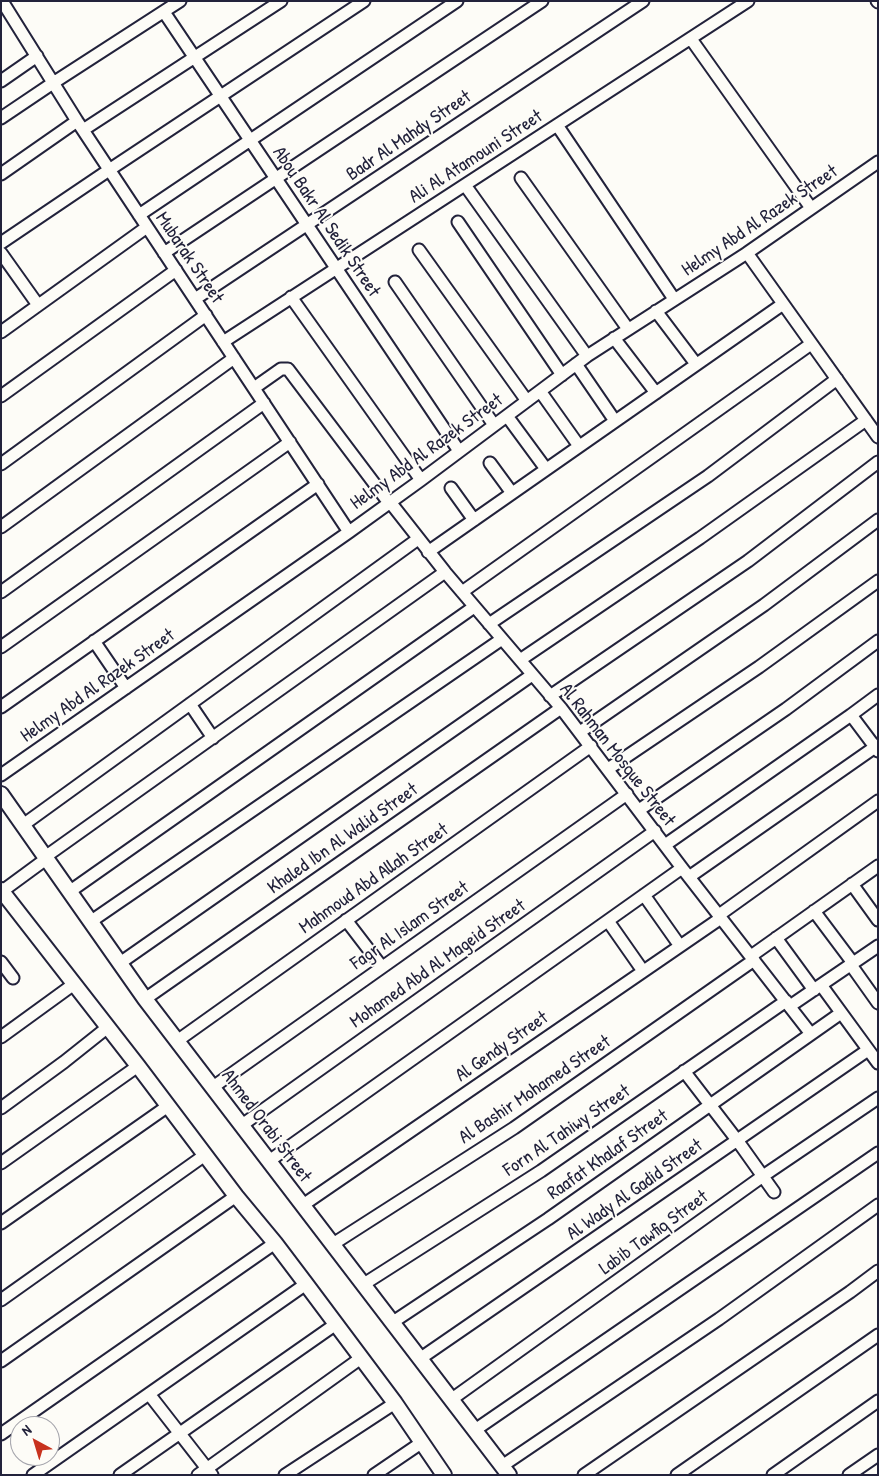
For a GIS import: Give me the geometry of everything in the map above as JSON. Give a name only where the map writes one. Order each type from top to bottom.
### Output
[{"type":"street","name":"Mubarak Street","points":[[2,1],[80,126],[349,532]]},
{"type":"street","points":[[1,118],[180,1]]},
{"type":"street","points":[[1,174],[194,58],[281,1]]},
{"type":"street","points":[[1,243],[364,1]]},
{"type":"street","points":[[139,215],[457,1]]},
{"type":"street","points":[[164,253],[542,1]]},
{"type":"street","name":"Badr Al Mahdy Street","points":[[195,299],[643,1]]},
{"type":"street","name":"Ali Al Atamouni Street","points":[[223,342],[748,1]]},
{"type":"street","name":"Abou Bakr Al Sedik Street","points":[[164,12],[459,451]]},
{"type":"street","points":[[1,23],[12,16]]},
{"type":"street","points":[[691,39],[811,208]]},
{"type":"street","points":[[1,81],[37,56]]},
{"type":"street","points":[[557,125],[674,299]]},
{"type":"street","name":"Helmy Abd Al Razek Street","points":[[1,775],[349,532],[587,356],[747,253],[878,162]]},
{"type":"street","points":[[521,178],[628,329]]},
{"type":"street","points":[[465,185],[587,356]]},
{"type":"street","points":[[458,222],[562,374]]},
{"type":"street","points":[[1,332],[147,227]]},
{"type":"street","points":[[419,250],[527,401]]},
{"type":"street","points":[[747,253],[878,437]]},
{"type":"street","points":[[1,254],[38,305]]},
{"type":"street","points":[[1,396],[176,270]]},
{"type":"street","points":[[395,282],[494,425]]},
{"type":"street","points":[[291,297],[421,480]]},
{"type":"street","points":[[428,552],[783,304]]},
{"type":"street","points":[[656,311],[696,364]]},
{"type":"street","points":[[1,464],[206,315]]},
{"type":"street","points":[[614,338],[656,393]]},
{"type":"street","points":[[462,592],[811,344]]},
{"type":"street","points":[[1,527],[234,358]]},
{"type":"street","points":[[576,364],[615,421]]},
{"type":"street","name":"Al Rahman Mosque Street","points":[[254,388],[281,369],[288,369],[428,552],[580,732],[811,1034]]},
{"type":"street","points":[[489,624],[708,476],[836,379]]},
{"type":"street","points":[[540,391],[579,446]]},
{"type":"street","points":[[1,592],[264,403]]},
{"type":"street","points":[[507,416],[546,469]]},
{"type":"street","points":[[520,660],[700,538],[866,420]]},
{"type":"street","points":[[1,647],[290,442]]},
{"type":"street","points":[[550,696],[748,561],[878,462]]},
{"type":"street","points":[[490,463],[512,493]]},
{"type":"street","points":[[1,707],[318,484]]},
{"type":"street","points":[[451,488],[474,520]]},
{"type":"street","points":[[580,732],[764,605],[878,520]]},
{"type":"street","points":[[23,825],[418,539]]},
{"type":"street","points":[[444,1475],[395,1403],[275,1243],[236,1196],[2,891],[445,572]]},
{"type":"street","points":[[608,769],[759,667],[878,581]]},
{"type":"street","points":[[69,892],[474,607]]},
{"type":"street","points":[[90,922],[502,639]]},
{"type":"street","points":[[94,641],[126,688]]},
{"type":"street","points":[[639,810],[786,708],[878,641]]},
{"type":"street","points":[[120,963],[532,675]]},
{"type":"street","points":[[665,845],[878,695]]},
{"type":"street","points":[[190,704],[213,738]]},
{"type":"street","name":"Khaled Ibn Al Walid Street","points":[[145,999],[561,708]]},
{"type":"street","points":[[270,1161],[644,895],[686,872],[877,748],[851,715]]},
{"type":"street","name":"Mahmoud Abd Allah Street","points":[[177,1041],[591,746]]},
{"type":"street","name":"Ahmed Orabi Street","points":[[1,794],[145,999],[506,1471]]},
{"type":"street","name":"Fagr Al Islam Street","points":[[212,1087],[627,794]]},
{"type":"street","name":"Al Gendy Street","points":[[303,1205],[680,946],[878,801]]},
{"type":"street","name":"Mohamed Abd Al Mageid Street","points":[[242,1125],[655,831]]},
{"type":"street","name":"Al Bashir Mohamed Street","points":[[333,1244],[514,1128],[878,866]]},
{"type":"street","points":[[852,884],[878,920]]},
{"type":"street","points":[[644,895],[680,946]]},
{"type":"street","points":[[814,911],[878,1004]]},
{"type":"street","points":[[346,920],[382,967]]},
{"type":"street","points":[[608,921],[643,971]]},
{"type":"street","points":[[776,938],[841,1013],[878,1063]]},
{"type":"street","name":"Forn Al Tahiwy Street","points":[[364,1284],[541,1171],[684,1071],[788,1004],[818,987],[878,946]]},
{"type":"street","points":[[1,962],[12,978]]},
{"type":"street","points":[[1,1037],[74,984]]},
{"type":"street","name":"Raafat Khalaf Street","points":[[393,1322],[548,1219],[841,1013]]},
{"type":"street","points":[[1,1108],[108,1027]]},
{"type":"street","name":"Al Wady Al Gadid Street","points":[[421,1358],[868,1050]]},
{"type":"street","points":[[1,1163],[138,1066]]},
{"type":"street","points":[[684,1071],[774,1192]]},
{"type":"street","name":"Labib Tawfiq Street","points":[[452,1399],[763,1176],[878,1098]]},
{"type":"street","points":[[1,1223],[168,1106]]},
{"type":"street","points":[[476,1430],[878,1153]]},
{"type":"street","points":[[1,1300],[205,1156]]},
{"type":"street","points":[[1,1361],[236,1196]]},
{"type":"street","points":[[506,1471],[878,1205]]},
{"type":"street","points":[[1,1434],[275,1243]]},
{"type":"street","points":[[584,1475],[842,1298],[878,1271]]},
{"type":"street","points":[[33,1475],[306,1284]]},
{"type":"street","points":[[120,1475],[336,1324]]},
{"type":"street","points":[[677,1475],[878,1335]]},
{"type":"street","points":[[149,1394],[179,1433],[206,1473],[360,1358]]},
{"type":"street","points":[[773,1475],[878,1401]]},
{"type":"street","points":[[285,1475],[395,1403]]},
{"type":"street","points":[[374,1475],[421,1443]]},
{"type":"street","points":[[849,1475],[878,1455]]}]
